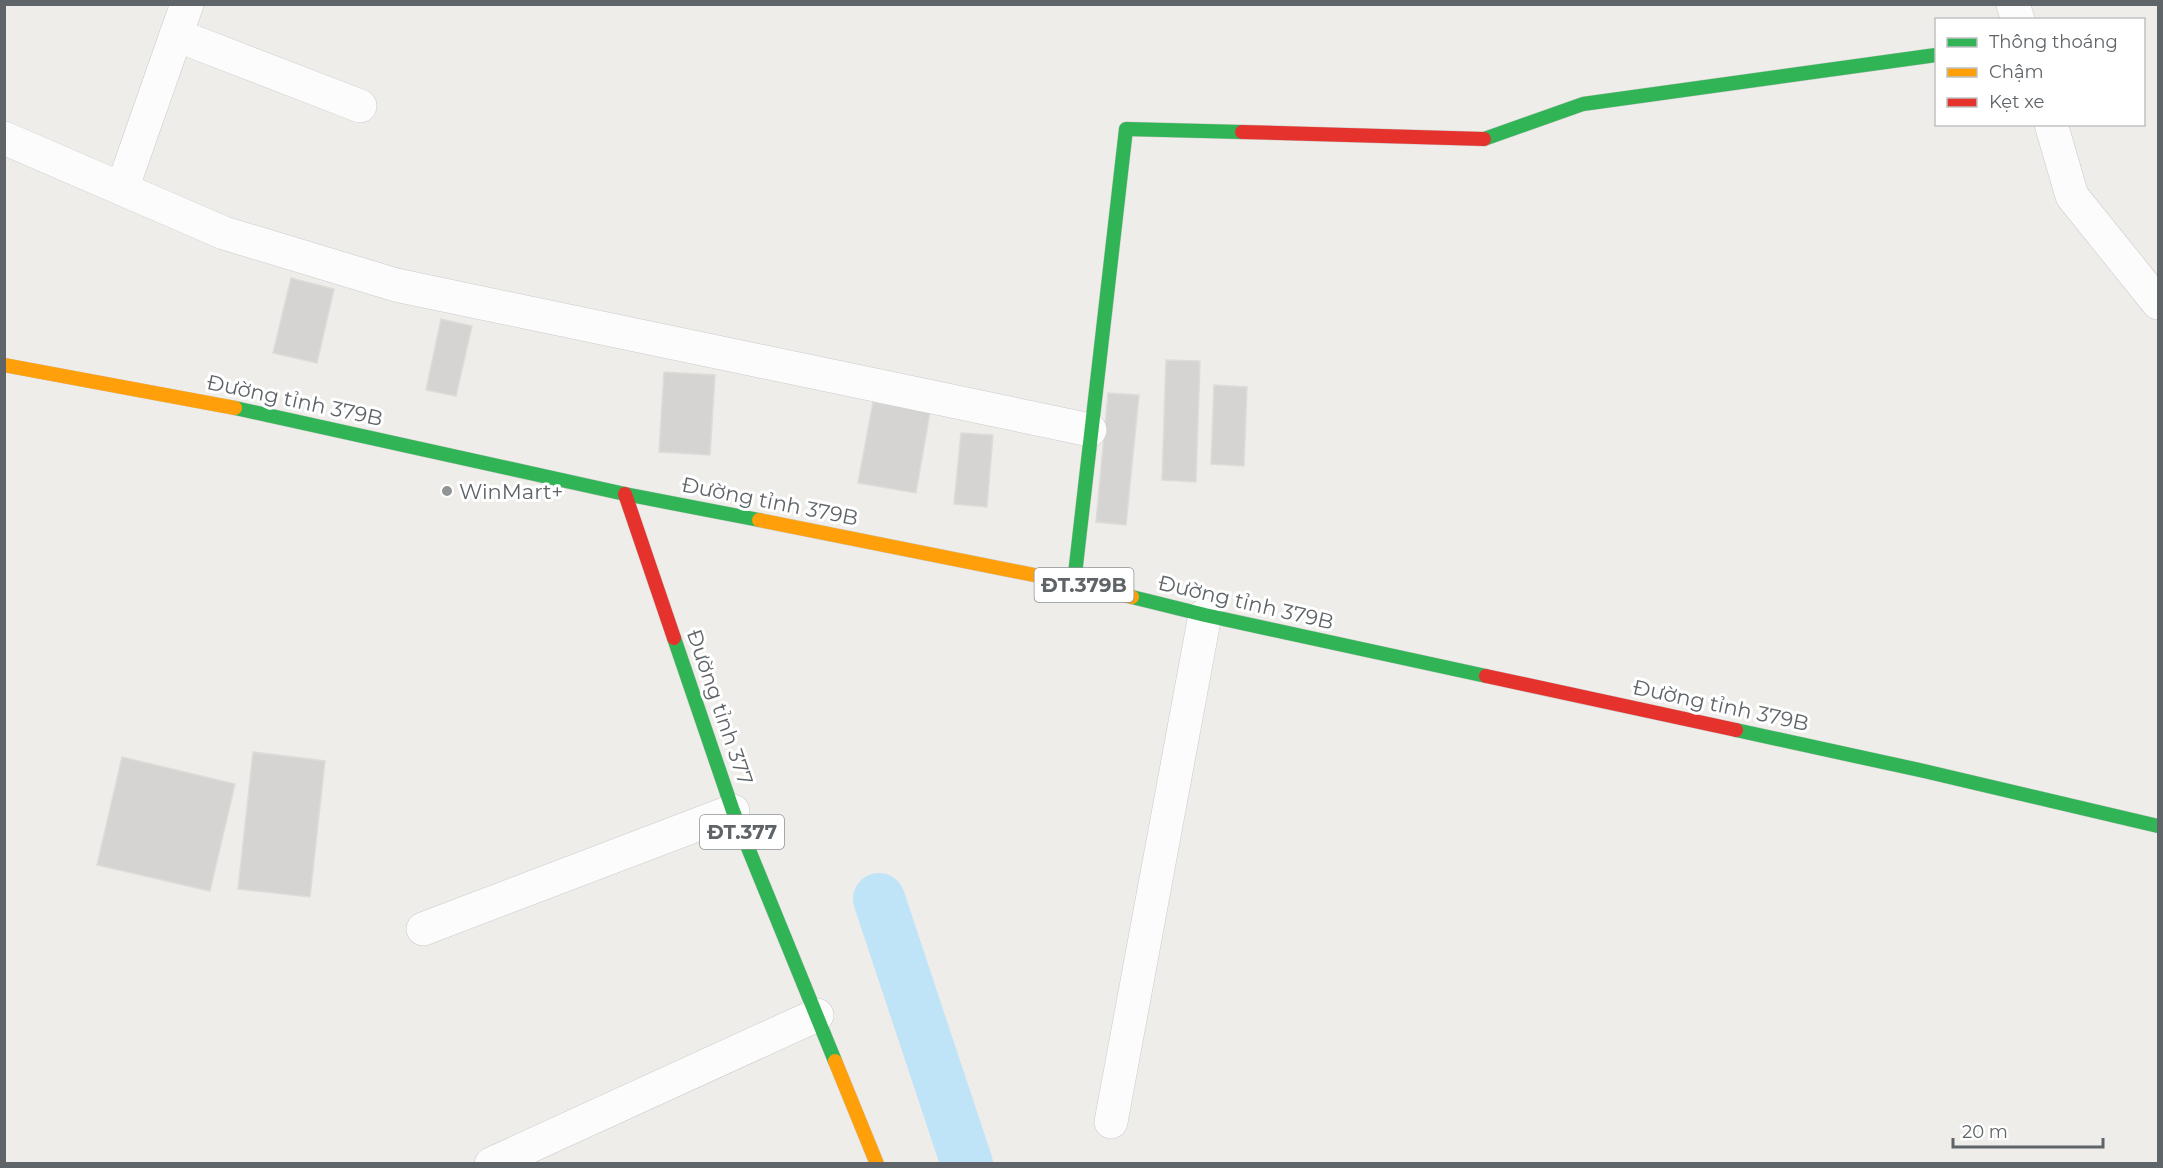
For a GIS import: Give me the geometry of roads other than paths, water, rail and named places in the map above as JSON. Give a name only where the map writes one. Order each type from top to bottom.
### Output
[{"type":"main road","points":[[1074,583],[1126,129],[1488,139],[1582,104],[1935,56]]},
{"type":"main road","name":"Đường tỉnh 379B","points":[[4,364],[267,414],[626,494],[1074,583],[1205,615],[1913,768],[2158,826]]},
{"type":"main road","name":"Đường tỉnh 377","points":[[626,494],[733,811],[877,1164]]},
{"type":"street","points":[[122,189],[187,4]]},
{"type":"street","points":[[176,35],[360,106]]},
{"type":"street","points":[[2051,126],[2072,196],[2158,303]]},
{"type":"street","points":[[4,138],[225,233],[396,285],[1090,430]]},
{"type":"street","points":[[1111,1122],[1205,615]]},
{"type":"street","points":[[423,929],[733,811]]},
{"type":"street","points":[[491,1164],[817,1015]]},
{"type":"waterway","points":[[879,899],[967,1164]]},
{"type":"place","name":"WinMart+","points":[[447,491]]}]
